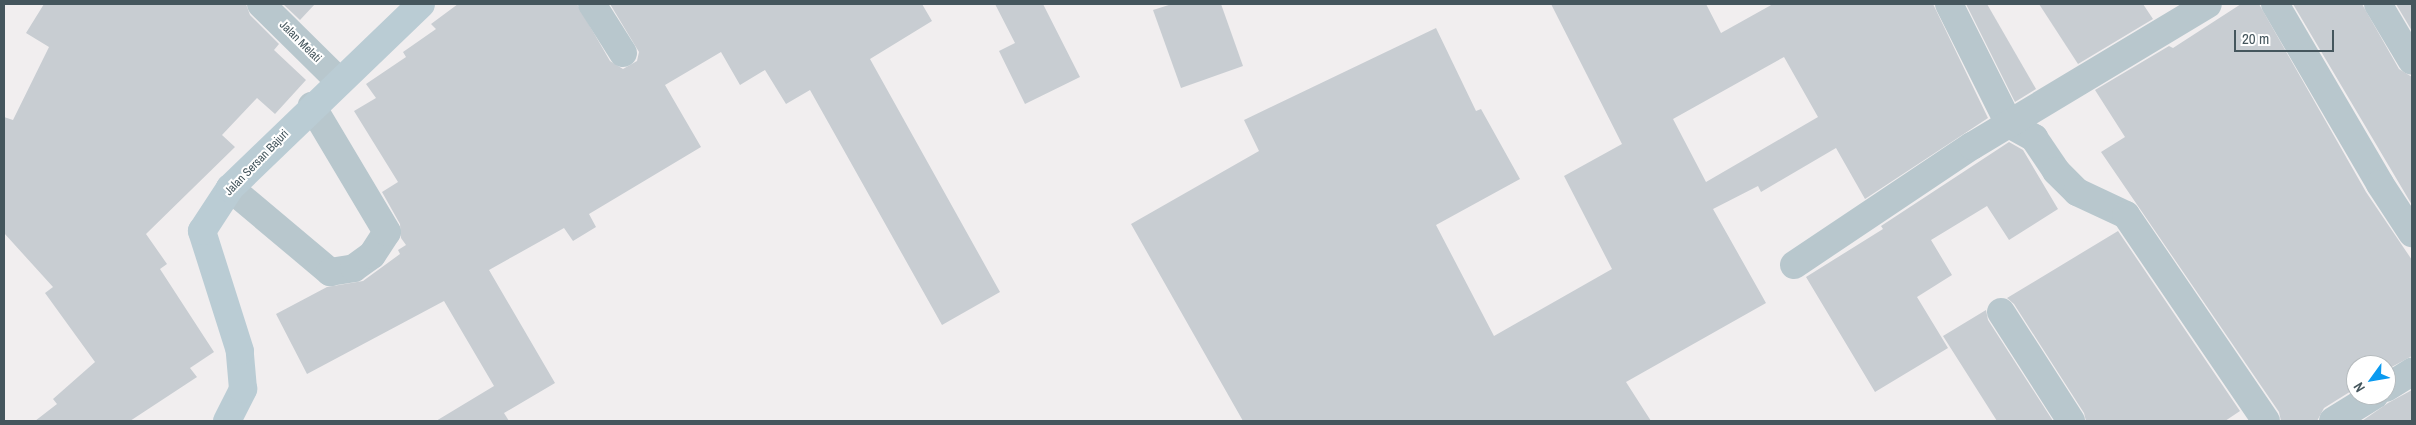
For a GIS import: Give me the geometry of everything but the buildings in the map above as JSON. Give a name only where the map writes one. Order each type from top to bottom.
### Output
[{"type":"main road","name":"Jalan Sersan Bajuri","points":[[227,421],[243,389],[240,351],[202,231],[230,188],[312,106],[422,4]]},
{"type":"street","name":"Jalan Melati","points":[[261,4],[339,81]]},
{"type":"street","points":[[592,4],[623,53]]},
{"type":"street","points":[[1949,4],[2009,124],[2034,138],[2056,170],[2077,192],[2126,215],[2266,421]]},
{"type":"street","points":[[1794,265],[1887,200],[2208,4]]},
{"type":"street","points":[[2275,4],[2380,184],[2412,233]]},
{"type":"street","points":[[2378,4],[2412,61]]},
{"type":"street","points":[[230,188],[330,272],[354,268],[372,254],[387,232],[312,106]]},
{"type":"street","points":[[2001,312],[2071,421]]},
{"type":"street","points":[[2396,382],[2412,372]]},
{"type":"street","points":[[2333,421],[2359,405]]}]
